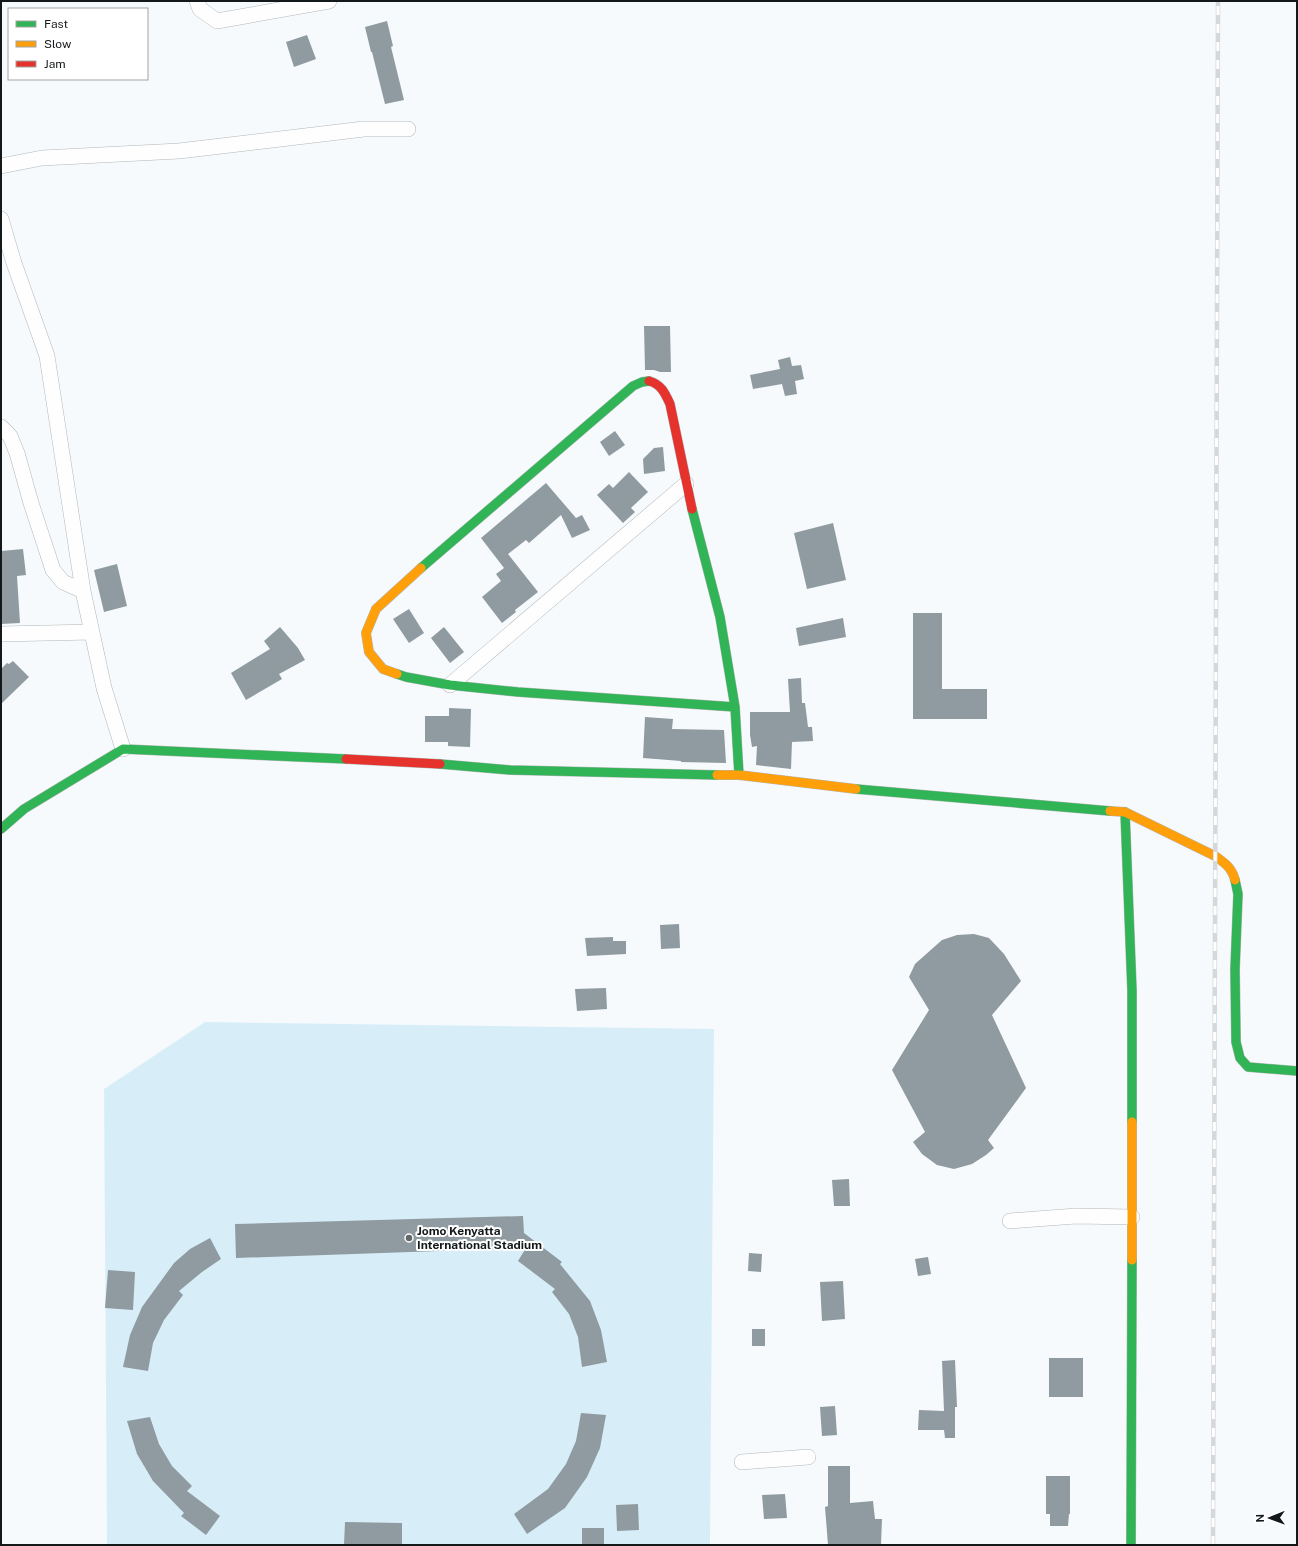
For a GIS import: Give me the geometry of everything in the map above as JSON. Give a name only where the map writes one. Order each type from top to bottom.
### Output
[{"type":"street","points":[[198,1],[200,9],[217,21],[329,1]]},
{"type":"street","points":[[1,166],[42,158],[179,151],[364,129],[408,129]]},
{"type":"street","points":[[1,219],[14,263],[46,356],[82,591],[104,688],[123,749]]},
{"type":"street","points":[[735,707],[518,692],[450,685],[406,677],[383,669],[369,652],[366,633],[376,609],[633,386],[642,382],[650,381],[657,384],[664,390],[670,404],[686,484],[720,618],[735,707],[739,775]]},
{"type":"street","points":[[1,427],[10,436],[17,453],[31,503],[53,570],[63,582],[82,591]]},
{"type":"street","points":[[450,685],[686,484]]},
{"type":"street","points":[[1,634],[92,632]]},
{"type":"street","points":[[1,829],[24,809],[123,749],[465,765],[510,770],[739,775],[864,790],[1125,812],[1215,856],[1226,863],[1233,873],[1238,894],[1235,969],[1236,1042],[1240,1058],[1248,1067],[1297,1071]]},
{"type":"street","points":[[1125,812],[1132,992],[1131,1545]]},
{"type":"street","points":[[1010,1221],[1076,1216],[1132,1217]]},
{"type":"street","points":[[742,1462],[808,1457]]},
{"type":"shaded area","name":"Jomo Kenyatta International Stadium","points":[[205,1022],[714,1029],[710,1545],[107,1545],[104,1089]]},
{"type":"building","points":[[387,21],[393,46],[391,47],[404,100],[385,104],[365,27]]},
{"type":"building","points":[[307,35],[316,59],[294,67],[286,42]]},
{"type":"building","points":[[644,326],[670,326],[671,372],[645,370]]},
{"type":"building","points":[[790,357],[792,366],[801,365],[804,379],[795,381],[797,394],[785,396],[782,384],[753,389],[750,375],[780,369],[778,360]]},
{"type":"building","points":[[615,431],[625,445],[609,456],[600,442]]},
{"type":"building","points":[[663,447],[665,471],[644,474],[643,459],[654,448]]},
{"type":"building","points":[[629,472],[648,492],[631,508],[635,512],[623,523],[597,495],[609,484],[613,488]]},
{"type":"building","points":[[546,483],[576,518],[582,515],[590,530],[572,538],[561,515],[529,543],[526,540],[508,554],[538,592],[515,610],[516,612],[502,623],[482,597],[501,581],[496,574],[504,568],[481,538]]},
{"type":"building","points":[[833,523],[846,580],[807,589],[794,533]]},
{"type":"building","points":[[23,549],[26,575],[17,576],[20,623],[1,624],[1,551]]},
{"type":"building","points":[[117,564],[127,606],[104,612],[94,570]]},
{"type":"building","points":[[409,609],[424,633],[409,643],[393,619]]},
{"type":"building","points":[[913,613],[942,613],[942,689],[987,689],[987,719],[913,719]]},
{"type":"building","points":[[843,618],[846,637],[799,646],[796,628]]},
{"type":"building","points":[[280,627],[298,648],[305,660],[279,674],[282,679],[246,700],[231,673],[270,649],[264,641]]},
{"type":"building","points":[[444,627],[464,652],[450,663],[431,638]]},
{"type":"building","points":[[13,661],[29,677],[1,704],[1,669],[7,663],[9,664]]},
{"type":"building","points":[[801,678],[802,703],[805,703],[808,727],[812,727],[813,741],[792,742],[791,769],[756,765],[757,746],[752,747],[750,735],[750,712],[790,712],[788,679]]},
{"type":"building","points":[[449,708],[471,709],[470,747],[448,746],[448,742],[425,742],[425,716],[449,716]]},
{"type":"building","points":[[645,717],[673,719],[672,729],[724,730],[726,763],[681,762],[643,758]]},
{"type":"building","points":[[679,924],[680,948],[661,949],[660,925]]},
{"type":"building","points":[[974,934],[989,938],[1004,954],[1021,981],[992,1015],[1026,1088],[988,1140],[994,1148],[972,1164],[954,1169],[937,1165],[922,1154],[913,1142],[925,1132],[892,1070],[929,1010],[909,977],[915,964],[942,940],[957,935]]},
{"type":"building","points":[[613,937],[613,941],[626,941],[626,954],[587,956],[585,938]]},
{"type":"building","points":[[606,988],[607,1009],[577,1011],[575,989]]},
{"type":"building","points":[[849,1179],[850,1206],[834,1206],[832,1180]]},
{"type":"building","points":[[523,1216],[524,1233],[562,1262],[560,1264],[590,1301],[601,1330],[607,1362],[582,1367],[578,1337],[569,1314],[552,1292],[555,1289],[518,1261],[526,1248],[236,1258],[235,1224]]},
{"type":"building","points":[[210,1238],[221,1259],[179,1291],[183,1295],[164,1320],[153,1343],[148,1371],[123,1367],[130,1335],[142,1307],[174,1263],[190,1249]]},
{"type":"building","points":[[749,1253],[762,1254],[761,1272],[748,1271]]},
{"type":"building","points":[[928,1257],[931,1274],[918,1276],[915,1259]]},
{"type":"building","points":[[108,1270],[135,1272],[133,1310],[105,1308]]},
{"type":"building","points":[[843,1281],[845,1319],[822,1321],[820,1282]]},
{"type":"building","points":[[752,1329],[765,1329],[765,1346],[752,1346]]},
{"type":"building","points":[[1049,1358],[1083,1358],[1083,1397],[1049,1397]]},
{"type":"building","points":[[955,1360],[957,1407],[955,1407],[955,1438],[945,1438],[944,1430],[918,1430],[919,1410],[944,1411],[942,1361]]},
{"type":"building","points":[[835,1406],[837,1435],[822,1436],[820,1407]]},
{"type":"building","points":[[581,1413],[606,1415],[600,1448],[587,1477],[565,1508],[527,1534],[514,1514],[548,1489],[566,1464],[576,1441]]},
{"type":"building","points":[[150,1417],[159,1444],[172,1466],[192,1486],[187,1491],[220,1516],[206,1535],[181,1516],[184,1513],[153,1481],[137,1454],[127,1421]]},
{"type":"building","points":[[828,1466],[850,1466],[850,1503],[873,1501],[875,1519],[882,1519],[881,1545],[828,1545],[825,1507],[828,1506]]},
{"type":"building","points":[[1046,1476],[1070,1476],[1070,1514],[1068,1526],[1050,1526],[1050,1514],[1046,1514]]},
{"type":"building","points":[[785,1494],[787,1518],[764,1519],[762,1495]]},
{"type":"building","points":[[638,1504],[639,1530],[617,1531],[616,1505]]},
{"type":"building","points":[[345,1522],[402,1523],[402,1545],[344,1545]]},
{"type":"building","points":[[582,1528],[604,1528],[604,1545],[582,1545]]},
{"type":"railway","points":[[1213,1545],[1218,1]]},
{"type":"traffic: fast","points":[[421,568],[633,386],[649,381]]},
{"type":"traffic: fast","points":[[692,509],[720,617],[735,707],[739,775]]},
{"type":"traffic: fast","points":[[397,674],[450,685],[518,692],[735,707]]},
{"type":"traffic: fast","points":[[1,829],[24,809],[123,749],[346,759]]},
{"type":"traffic: fast","points":[[440,764],[510,770],[717,775]]},
{"type":"traffic: fast","points":[[856,789],[1110,811]]},
{"type":"traffic: fast","points":[[1125,812],[1132,991],[1132,1122]]},
{"type":"traffic: fast","points":[[1235,880],[1238,894],[1235,969],[1236,1042],[1240,1058],[1248,1067],[1297,1071]]},
{"type":"traffic: fast","points":[[1131,1545],[1132,1260]]},
{"type":"traffic: slow","points":[[397,674],[383,669],[369,652],[366,633],[376,609],[421,568]]},
{"type":"traffic: slow","points":[[717,775],[739,775],[856,789]]},
{"type":"traffic: slow","points":[[1110,811],[1125,812],[1215,856],[1228,866],[1235,880]]},
{"type":"traffic: slow","points":[[1132,1122],[1132,1260]]},
{"type":"traffic: jam","points":[[649,381],[660,387],[670,404],[692,509]]},
{"type":"traffic: jam","points":[[346,759],[440,764]]},
{"type":"place","name":"Jomo Kenyatta International Stadium","points":[[409,1238]]}]
